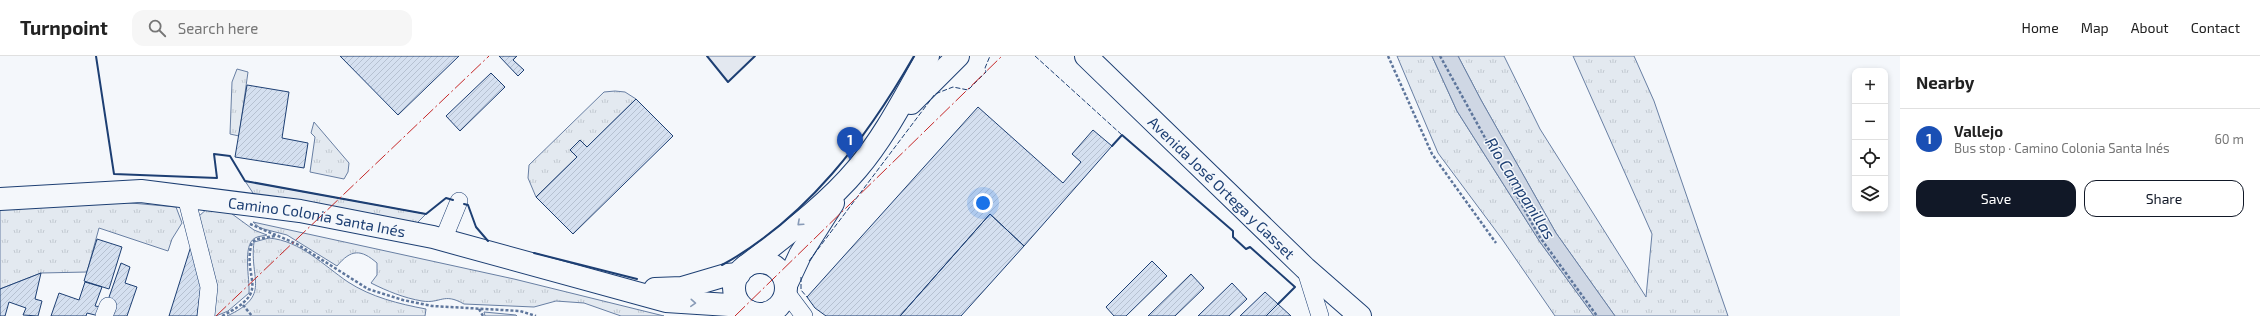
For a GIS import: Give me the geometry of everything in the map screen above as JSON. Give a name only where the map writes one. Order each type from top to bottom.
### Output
[{"type":"main road","name":"Camino Colonia Santa Inés","points":[[786,289],[800,255],[850,178],[883,133],[928,56]]},
{"type":"main road","name":"Avenida José Ortega y Gasset","points":[[1086,56],[1305,268],[1360,316]]},
{"type":"main road","name":"Camino Colonia Santa Inés","points":[[883,133],[955,58]]},
{"type":"main road","name":"Camino Colonia Santa Inés","points":[[628,290],[682,288],[742,270],[794,229],[850,178]]},
{"type":"main road","name":"Camino Colonia Santa Inés","points":[[0,199],[141,191],[300,211],[444,240],[666,301],[729,305],[752,314]]},
{"type":"main road","points":[[758,262],[773,266],[779,271],[786,289],[784,299],[775,309],[761,314],[752,314],[738,301],[735,294],[736,280],[742,270],[758,262]]},
{"type":"street","points":[[186,197],[209,286],[206,316]]},
{"type":"street","points":[[444,240],[459,202]]},
{"type":"street","points":[[1305,268],[1320,316]]},
{"type":"street","points":[[786,289],[804,316]]},
{"type":"path","points":[[1388,56],[1432,154],[1496,243]]},
{"type":"path","points":[[1440,56],[1539,236],[1597,316]]},
{"type":"path","points":[[245,221],[267,233],[279,236],[297,244],[368,289],[403,300],[432,306],[520,311],[536,316]]},
{"type":"path","points":[[222,316],[243,305],[251,296],[254,284],[250,250],[252,242],[257,239],[279,236]]},
{"type":"path","points":[[243,305],[252,316]]},
{"type":"path","points":[[479,309],[483,316]]},
{"type":"green space","points":[[1397,56],[1432,56],[1457,111],[1540,242],[1594,316],[1555,316],[1502,239],[1438,153]]},
{"type":"green space","points":[[1458,56],[1504,56],[1540,129],[1646,297],[1652,234],[1573,56],[1634,56],[1654,101],[1728,316],[1615,316],[1556,233]]},
{"type":"green space","points":[[237,69],[248,72],[239,136],[230,134],[232,82]]},
{"type":"green space","points":[[604,92],[625,92],[636,99],[587,147],[580,140],[570,150],[577,157],[536,197],[528,178],[529,165]]},
{"type":"green space","points":[[314,122],[349,163],[348,172],[344,179],[310,172],[315,137],[311,133]]},
{"type":"green space","points":[[245,181],[426,214],[414,226],[255,196]]},
{"type":"green space","points":[[120,202],[176,207],[182,223],[172,239],[168,251],[99,228],[87,272],[41,273],[0,289],[0,209]]},
{"type":"green space","points":[[209,207],[228,211],[254,230],[267,235],[255,238],[251,242],[249,248],[249,293],[228,311],[216,316],[214,316],[198,217]]},
{"type":"green space","points":[[253,222],[514,279],[664,316],[621,316],[584,303],[556,301],[534,307],[464,304],[451,299],[434,301],[415,300],[383,289],[371,283],[377,275],[377,263],[366,255],[361,253],[352,254],[342,260],[337,266],[287,235],[260,228]]},
{"type":"green space","points":[[269,238],[281,240],[301,249],[348,282],[366,292],[406,305],[426,309],[425,316],[227,316],[250,301],[256,285],[253,255],[254,242]]},
{"type":"green space","points":[[484,312],[516,315],[517,316],[485,316]]},
{"type":"shaded area","points":[[707,56],[755,56],[728,82]]},
{"type":"water","name":"Río Campanillas","points":[[1432,56],[1458,56],[1556,233],[1615,316],[1594,316],[1540,242],[1457,111]]},
{"type":"building","points":[[340,56],[459,56],[398,115]]},
{"type":"building","points":[[499,56],[517,56],[513,60],[524,70],[518,76]]},
{"type":"building","points":[[491,73],[505,87],[460,131],[446,116]]},
{"type":"building","points":[[247,85],[289,92],[282,138],[308,143],[304,168],[235,157]]},
{"type":"building","points":[[636,99],[673,136],[573,234],[536,197],[577,157],[570,150],[580,140],[587,147]]},
{"type":"building","points":[[978,107],[1063,183],[1081,162],[1072,154],[1093,130],[1112,146],[1024,246],[990,214],[900,316],[826,316],[815,308],[807,297]]},
{"type":"building","points":[[990,214],[1024,246],[961,316],[900,316]]},
{"type":"building","points":[[97,239],[122,247],[109,289],[84,281]]},
{"type":"building","points":[[191,246],[201,286],[197,316],[169,316]]},
{"type":"building","points":[[1152,261],[1167,276],[1126,316],[1114,316],[1106,307]]},
{"type":"building","points":[[121,263],[130,267],[125,283],[137,287],[127,316],[109,316],[108,300]]},
{"type":"building","points":[[41,273],[35,299],[42,301],[38,316],[23,315],[26,308],[9,302],[5,316],[0,316],[0,289]]},
{"type":"building","points":[[1191,274],[1204,288],[1175,316],[1148,316]]},
{"type":"building","points":[[85,282],[102,287],[95,306],[101,307],[99,316],[87,313],[86,316],[51,316],[59,293],[79,300]]},
{"type":"building","points":[[1232,283],[1247,299],[1229,316],[1198,316]]},
{"type":"building","points":[[1265,292],[1278,304],[1266,316],[1240,316]]},
{"type":"building","points":[[1278,304],[1291,316],[1266,316]]},
{"type":"fence","points":[[809,261],[935,94],[953,87],[968,90],[986,72],[985,68],[990,56]]},
{"type":"fence","points":[[1035,56],[1122,135]]},
{"type":"fence","points":[[801,277],[801,290],[807,297]]},
{"type":"wall","points":[[96,56],[114,174],[217,178],[214,154],[230,156],[245,181],[426,214],[446,198],[453,200]]},
{"type":"wall","points":[[707,56],[728,82],[755,56]]},
{"type":"wall","points":[[722,265],[752,246],[781,224],[832,174],[876,117],[914,56]]},
{"type":"wall","points":[[1112,146],[1122,135],[1233,231],[1233,237],[1246,249],[1250,247],[1295,287],[1278,304]]},
{"type":"wall","points":[[464,204],[468,205],[476,227],[488,241]]},
{"type":"wall","points":[[534,253],[637,279]]},
{"type":"power","points":[[216,316],[489,56]]},
{"type":"power","points":[[735,316],[1002,56]]},
{"type":"place","name":"Vallejo","points":[[850,160]]}]
